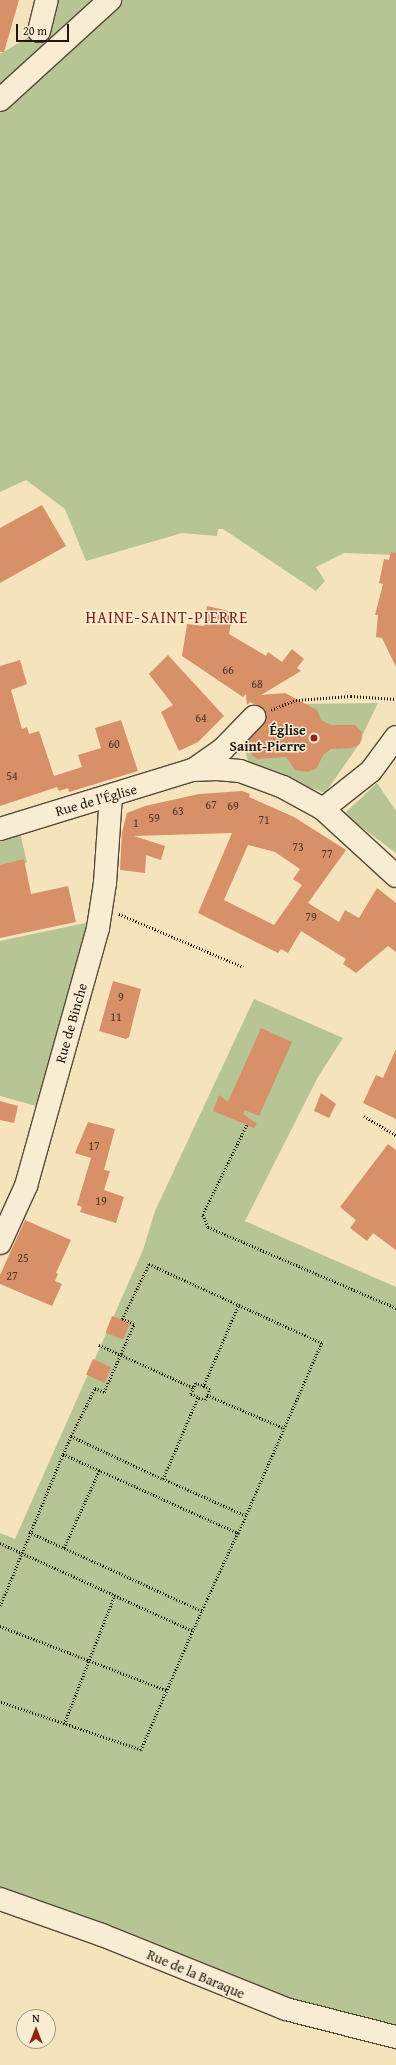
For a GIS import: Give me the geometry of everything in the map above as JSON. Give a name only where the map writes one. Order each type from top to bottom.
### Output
[{"type":"street","points":[[39,32],[47,0]]},
{"type":"street","points":[[0,100],[110,0]]},
{"type":"street","name":"Rue de l'Église","points":[[192,770],[223,749],[254,717]]},
{"type":"street","points":[[323,809],[371,772],[393,742]]},
{"type":"street","name":"Rue de l'Église","points":[[0,828],[111,796],[192,770],[217,768],[240,771],[283,787],[323,809],[396,876]]},
{"type":"street","name":"Rue de Binche","points":[[0,1243],[26,1186],[102,907],[111,796]]},
{"type":"street","name":"Rue de la Baraque","points":[[0,1899],[102,1935],[286,2009],[396,2037]]},
{"type":"path","points":[[254,717],[296,700],[351,696],[396,699]]},
{"type":"path","points":[[102,907],[243,967]]},
{"type":"path","points":[[364,1116],[396,1134]]},
{"type":"path","points":[[247,1126],[203,1215],[208,1227],[396,1308]]},
{"type":"path","points":[[0,1606],[29,1532],[71,1436],[95,1388],[104,1392],[121,1355],[134,1324],[122,1319],[149,1264],[322,1342],[246,1516],[166,1690],[141,1750],[0,1702]]},
{"type":"path","points":[[204,1386],[239,1304]]},
{"type":"path","points":[[99,1345],[194,1388]]},
{"type":"path","points":[[196,1383],[204,1386],[210,1390],[205,1400],[191,1394],[196,1383]]},
{"type":"path","points":[[207,1395],[284,1428]]},
{"type":"path","points":[[163,1479],[198,1397]]},
{"type":"path","points":[[71,1436],[246,1516]]},
{"type":"path","points":[[63,1454],[238,1533]]},
{"type":"path","points":[[64,1548],[99,1471]]},
{"type":"path","points":[[29,1532],[202,1611]]},
{"type":"path","points":[[0,1543],[115,1594],[193,1631]]},
{"type":"path","points":[[64,1724],[87,1660],[115,1594]]},
{"type":"path","points":[[0,1626],[166,1690]]},
{"type":"green space","points":[[47,0],[396,0],[396,555],[344,553],[316,567],[325,581],[316,591],[223,529],[218,529],[217,536],[182,533],[86,561],[65,509],[26,480],[0,492],[0,54],[39,31]]},
{"type":"green space","points":[[378,703],[363,734],[362,740],[325,793],[250,766],[246,755],[245,731],[258,720],[294,704]]},
{"type":"green space","points":[[377,783],[396,811],[396,853],[344,814]]},
{"type":"green space","points":[[18,823],[27,863],[0,869],[0,829]]},
{"type":"green space","points":[[85,923],[98,928],[47,1109],[0,1096],[0,941]]},
{"type":"green space","points":[[254,999],[343,1038],[318,1077],[245,1221],[396,1287],[396,2037],[0,1899],[0,1533],[15,1539],[143,1250],[155,1211]]},
{"type":"building","points":[[0,0],[19,0],[4,52],[0,52]]},
{"type":"building","points":[[42,505],[66,546],[0,583],[0,528]]},
{"type":"building","points":[[391,552],[396,553],[396,667],[382,638],[376,637],[378,615],[375,615],[383,584],[379,583],[384,559],[389,560]]},
{"type":"building","points":[[207,606],[233,612],[229,634],[266,656],[268,652],[282,662],[292,649],[304,659],[297,668],[301,671],[261,695],[285,693],[317,710],[321,720],[331,725],[355,725],[362,732],[360,744],[352,748],[331,749],[323,755],[317,768],[308,772],[295,770],[286,757],[257,759],[253,756],[249,751],[249,740],[266,720],[263,708],[250,702],[247,705],[246,694],[243,697],[182,656],[187,624],[204,626]]},
{"type":"building","points":[[168,655],[224,716],[198,742],[179,751],[161,712],[173,705],[149,674]]},
{"type":"building","points":[[20,660],[27,684],[11,690],[22,729],[27,727],[29,734],[39,731],[54,776],[82,767],[78,755],[101,748],[95,728],[121,720],[138,771],[69,792],[68,788],[59,791],[57,787],[0,806],[0,666]]},
{"type":"building","points":[[242,791],[250,794],[249,797],[294,817],[346,850],[308,903],[339,922],[345,910],[359,918],[377,888],[396,903],[396,952],[388,946],[356,973],[343,964],[346,959],[301,931],[288,953],[281,949],[278,953],[198,913],[232,833],[134,836],[165,846],[161,860],[146,855],[145,873],[120,870],[122,832],[127,813],[145,806],[199,794]],"holes":[[[248,845],[275,852],[300,869],[293,879],[302,885],[274,925],[224,900]]]},
{"type":"building","points":[[24,859],[31,894],[68,886],[76,922],[0,938],[0,865]]},
{"type":"building","points":[[113,981],[141,989],[129,1037],[126,1039],[99,1031]]},
{"type":"building","points":[[261,1028],[292,1042],[259,1116],[245,1110],[243,1114],[257,1124],[254,1128],[213,1111],[219,1095],[228,1102]]},
{"type":"building","points":[[396,1049],[396,1119],[363,1103],[376,1075],[383,1078]]},
{"type":"building","points":[[321,1093],[336,1104],[329,1118],[314,1111]]},
{"type":"building","points":[[0,1101],[18,1106],[14,1123],[0,1120]]},
{"type":"building","points":[[88,1122],[115,1129],[104,1170],[110,1171],[104,1190],[124,1197],[116,1223],[80,1212],[82,1207],[77,1205],[91,1158],[75,1153]]},
{"type":"building","points":[[388,1144],[396,1150],[396,1250],[373,1233],[367,1241],[350,1228],[356,1220],[340,1207]]},
{"type":"building","points":[[25,1220],[71,1240],[56,1273],[58,1274],[55,1281],[62,1284],[52,1306],[0,1284],[0,1275]]},
{"type":"building","points":[[112,1316],[130,1323],[123,1340],[106,1333]]},
{"type":"building","points":[[93,1359],[111,1367],[104,1383],[86,1375]]},
{"type":"place","name":"Église Saint-Pierre","points":[[314,738]]},
{"type":"district","name":"HAINE-SAINT-PIERRE","points":[[167,617]]}]
